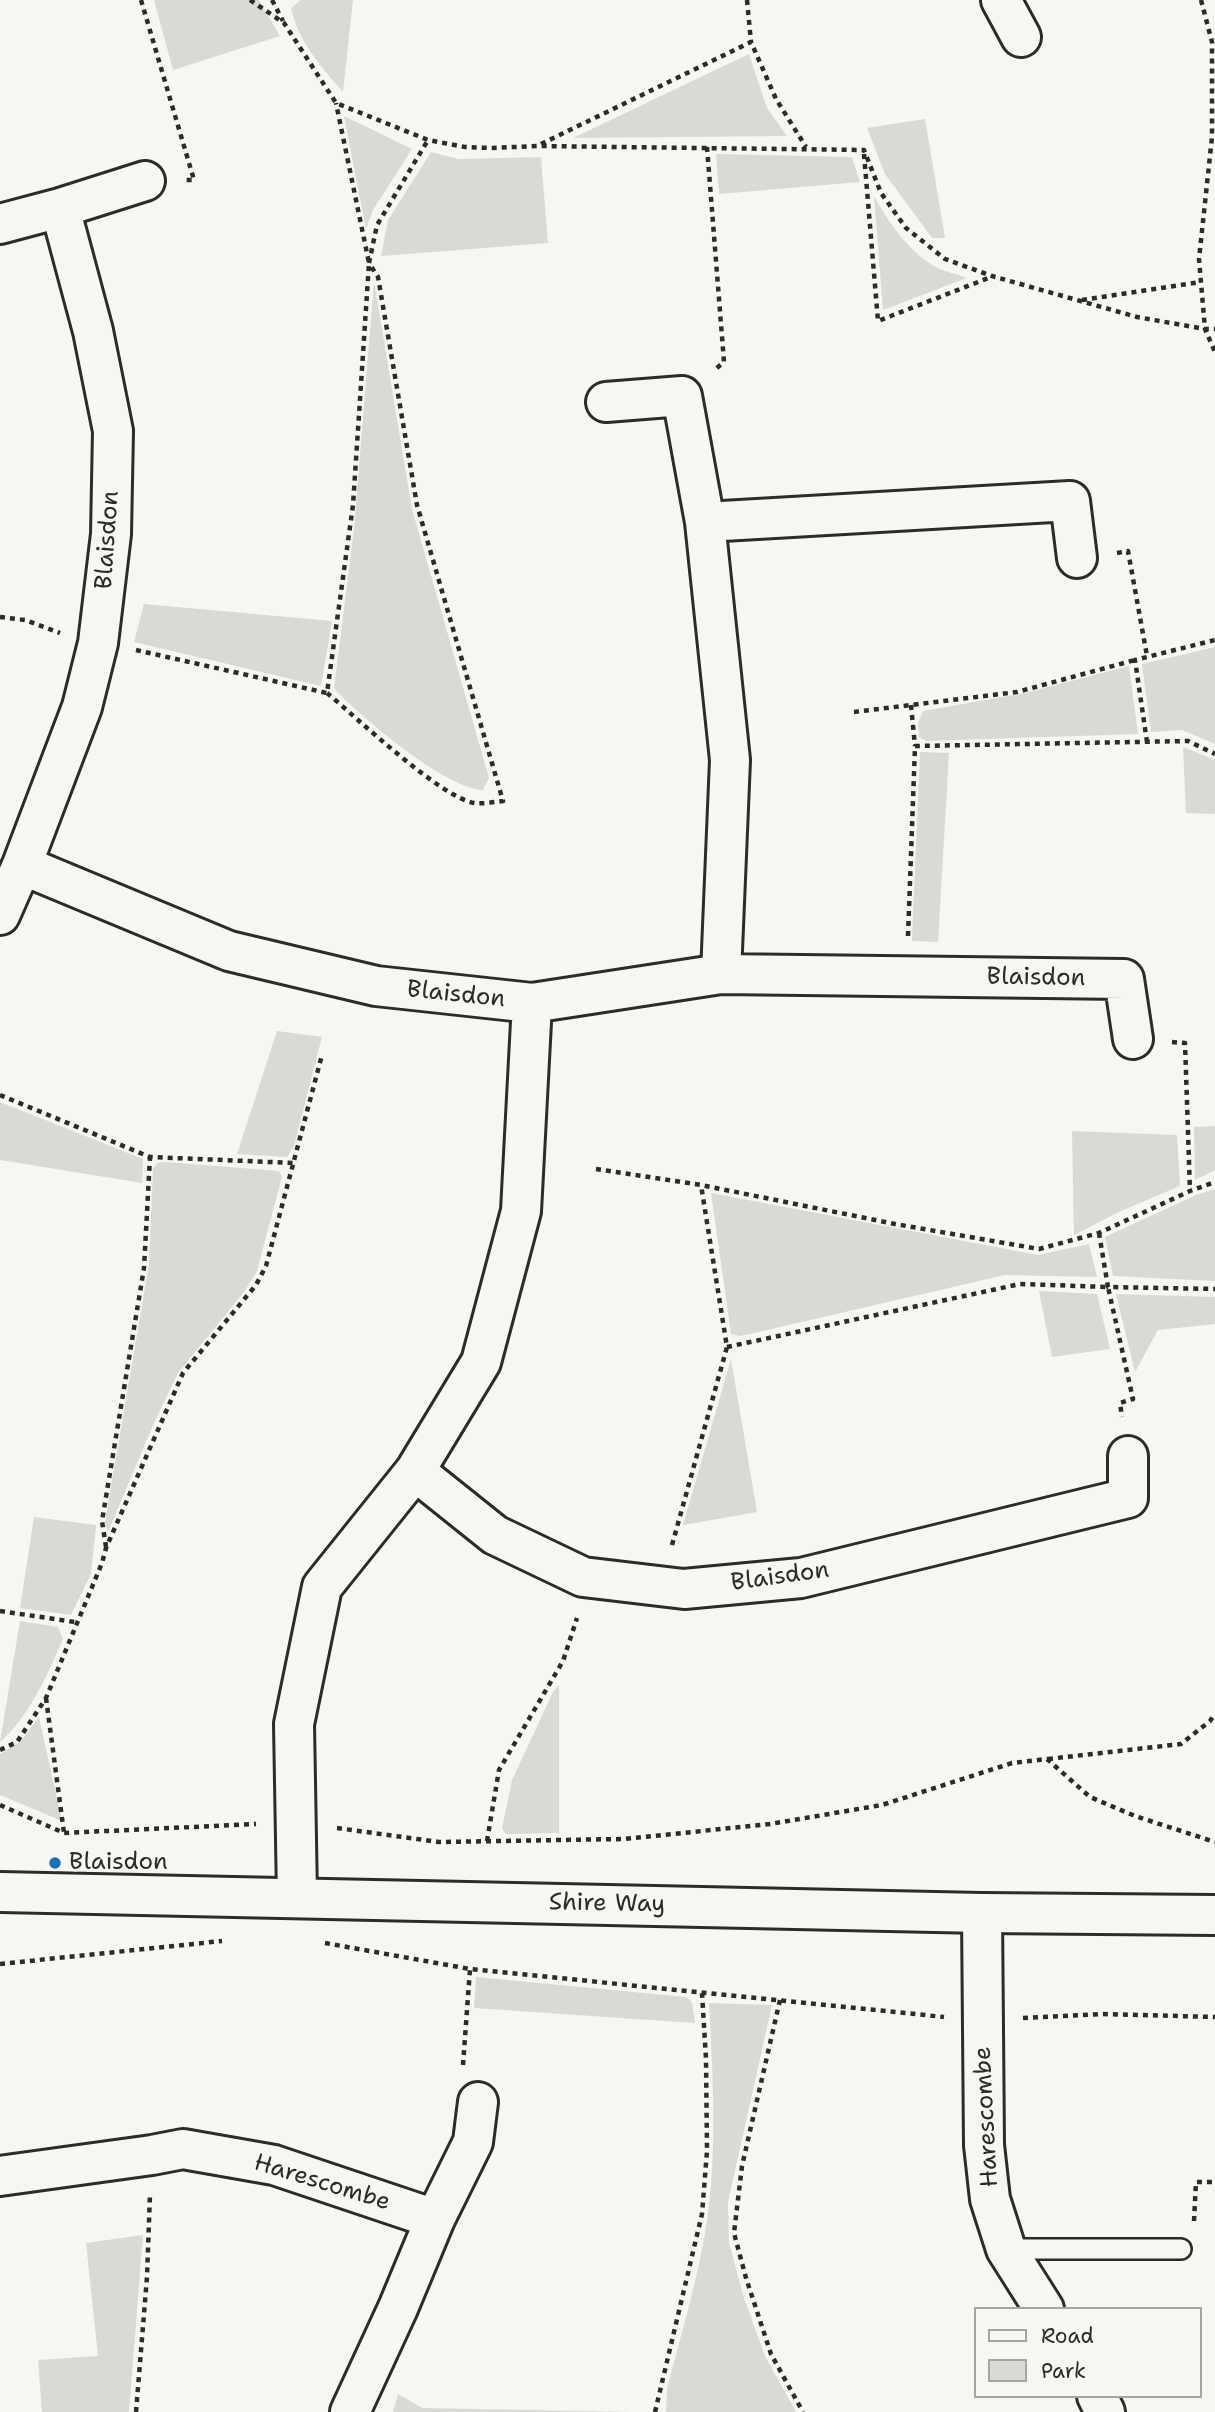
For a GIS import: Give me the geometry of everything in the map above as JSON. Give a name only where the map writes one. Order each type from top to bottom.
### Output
[{"type":"street","points":[[1001,0],[1021,37]]},
{"type":"street","points":[[0,224],[145,181]]},
{"type":"street","name":"Blaisdon","points":[[0,915],[22,865],[82,707],[98,643],[111,534],[113,431],[93,331],[60,208]]},
{"type":"street","points":[[606,402],[682,396],[705,522],[730,760],[721,974]]},
{"type":"street","points":[[705,522],[1070,501],[1077,558]]},
{"type":"street","name":"Blaisdon","points":[[22,865],[229,951],[376,986],[533,1003],[721,974],[1124,979],[1133,1038]]},
{"type":"street","name":"Blaisdon","points":[[297,1897],[294,1724],[322,1587],[415,1471],[481,1362],[522,1211],[533,1003]]},
{"type":"street","name":"Blaisdon","points":[[415,1471],[495,1535],[583,1577],[684,1589],[802,1578],[1128,1498],[1128,1456]]},
{"type":"street","name":"Shire Way","points":[[0,1892],[982,1913],[1204,1914]]},
{"type":"street","name":"Harescombe","points":[[982,1913],[984,2145],[990,2199],[1006,2249],[1043,2307]]},
{"type":"street","points":[[351,2412],[435,2219],[473,2142],[478,2102]]},
{"type":"street","name":"Harescombe","points":[[0,2176],[152,2155],[183,2148],[274,2165],[435,2219]]},
{"type":"lane","points":[[1006,2249],[1181,2249]]},
{"type":"path","points":[[141,0],[194,180],[145,181]]},
{"type":"path","points":[[250,0],[284,23]]},
{"type":"path","points":[[128,649],[327,693],[401,757],[441,787],[474,803],[503,801],[417,505],[378,277],[369,263],[336,103],[272,0]]},
{"type":"path","points":[[747,0],[751,42],[776,99],[807,148]]},
{"type":"path","points":[[1201,0],[1212,42],[1214,136],[1199,258],[1205,329],[1215,352]]},
{"type":"path","points":[[538,146],[751,42]]},
{"type":"path","points":[[336,103],[428,140],[465,147],[864,150]]},
{"type":"path","points":[[327,693],[353,505],[362,401],[369,263],[377,225],[428,140]]},
{"type":"path","points":[[682,396],[724,362],[707,147]]},
{"type":"path","points":[[864,150],[881,193],[906,228],[945,259],[992,276],[1137,317],[1215,329]]},
{"type":"path","points":[[864,150],[878,321],[992,276]]},
{"type":"path","points":[[1077,301],[1200,282]]},
{"type":"path","points":[[1077,558],[1128,551],[1147,656]]},
{"type":"path","points":[[854,712],[1017,692],[1215,640]]},
{"type":"path","points":[[1135,660],[1147,742]]},
{"type":"path","points":[[906,976],[915,747],[911,705]]},
{"type":"path","points":[[915,747],[1188,741],[1215,754]]},
{"type":"path","points":[[1133,1038],[1185,1043],[1190,1191]]},
{"type":"path","points":[[0,1750],[17,1742],[46,1698],[106,1548],[183,1373],[256,1286],[266,1266],[322,1055]]},
{"type":"path","points":[[0,1095],[150,1157],[293,1163]]},
{"type":"path","points":[[106,1548],[102,1521],[144,1268],[150,1157]]},
{"type":"path","points":[[596,1170],[701,1185],[895,1224],[1039,1249],[1099,1233],[1215,1182]]},
{"type":"path","points":[[660,1586],[727,1347],[701,1185]]},
{"type":"path","points":[[1099,1233],[1133,1399],[1120,1403]]},
{"type":"path","points":[[727,1347],[1020,1284],[1215,1289]]},
{"type":"path","points":[[487,1842],[499,1770],[563,1661],[584,1593],[583,1577]]},
{"type":"path","points":[[0,1611],[76,1622]]},
{"type":"path","points":[[46,1698],[64,1833]]},
{"type":"path","points":[[0,1805],[64,1833],[296,1822],[439,1842],[624,1839],[770,1824],[882,1805],[1012,1763],[1181,1744],[1215,1714]]},
{"type":"path","points":[[1047,1759],[1090,1797],[1135,1816],[1215,1842]]},
{"type":"path","points":[[0,1964],[231,1940]]},
{"type":"path","points":[[316,1941],[470,1969],[925,2016],[983,2020],[1103,2014],[1215,2017]]},
{"type":"path","points":[[470,1969],[461,2101],[478,2102]]},
{"type":"path","points":[[655,2412],[702,2214],[707,2151],[702,1993]]},
{"type":"path","points":[[780,2000],[742,2166],[734,2233],[771,2354],[803,2412]]},
{"type":"path","points":[[136,2412],[147,2277],[152,2155]]},
{"type":"path","points":[[1181,2249],[1182,2230],[1193,2228],[1196,2182],[1215,2182]]},
{"type":"green space","points":[[154,0],[259,0],[280,36],[173,70]]},
{"type":"green space","points":[[301,0],[353,0],[343,92],[319,63],[299,32],[291,8]]},
{"type":"green space","points":[[749,54],[767,108],[787,136],[573,138]]},
{"type":"green space","points":[[344,116],[412,149],[373,210],[366,229]]},
{"type":"green space","points":[[925,119],[945,238],[932,238],[885,174],[867,128]]},
{"type":"green space","points":[[431,152],[458,159],[541,157],[548,243],[381,256],[388,220]]},
{"type":"green space","points":[[716,154],[852,157],[860,182],[719,194]]},
{"type":"green space","points":[[874,196],[908,245],[926,261],[967,278],[883,310]]},
{"type":"green space","points":[[374,281],[412,509],[489,778],[483,790],[448,778],[426,765],[382,732],[334,688],[354,529]]},
{"type":"green space","points":[[144,604],[332,621],[321,686],[134,642]]},
{"type":"green space","points":[[1215,647],[1215,744],[1182,730],[1151,732],[1142,664]]},
{"type":"green space","points":[[1129,666],[1138,734],[926,741],[919,737],[918,723],[923,711],[1025,693]]},
{"type":"green space","points":[[1183,747],[1215,760],[1215,814],[1186,813]]},
{"type":"green space","points":[[920,752],[949,753],[938,942],[912,941]]},
{"type":"green space","points":[[277,1031],[322,1037],[294,1146],[287,1157],[237,1154]]},
{"type":"green space","points":[[0,1102],[143,1159],[142,1183],[0,1160]]},
{"type":"green space","points":[[1215,1126],[1215,1170],[1195,1180],[1194,1127]]},
{"type":"green space","points":[[1072,1131],[1177,1135],[1180,1186],[1074,1235]]},
{"type":"green space","points":[[157,1163],[279,1171],[282,1177],[257,1271],[244,1292],[178,1373],[108,1532],[105,1522],[149,1264],[153,1169]]},
{"type":"green space","points":[[1215,1189],[1215,1281],[1113,1276],[1105,1237]]},
{"type":"green space","points":[[711,1193],[1038,1255],[1089,1244],[1097,1277],[1005,1275],[741,1336],[731,1334]]},
{"type":"green space","points":[[1039,1291],[1097,1294],[1110,1349],[1052,1357]]},
{"type":"green space","points":[[1116,1294],[1215,1297],[1215,1324],[1158,1330],[1135,1372]]},
{"type":"green space","points":[[731,1359],[757,1512],[683,1525]]},
{"type":"green space","points":[[34,1517],[96,1525],[91,1574],[71,1615],[20,1608]]},
{"type":"green space","points":[[20,1621],[58,1627],[63,1639],[29,1708],[0,1742]]},
{"type":"green space","points":[[559,1685],[559,1833],[506,1834],[502,1829],[512,1780],[553,1692]]},
{"type":"green space","points":[[39,1717],[62,1821],[0,1795],[0,1754],[20,1742]]},
{"type":"green space","points":[[476,1977],[686,1997],[692,2002],[695,2023],[474,2008]]},
{"type":"green space","points":[[709,2003],[772,2005],[728,2202],[729,2243],[744,2298],[765,2356],[796,2412],[666,2412],[667,2389],[705,2233],[712,2176]]},
{"type":"green space","points":[[143,2235],[129,2412],[42,2412],[38,2360],[98,2356],[86,2243]]},
{"type":"green space","points":[[398,2394],[422,2408],[632,2412],[393,2412]]},
{"type":"place","name":"Blaisdon","points":[[55,1863]]}]
